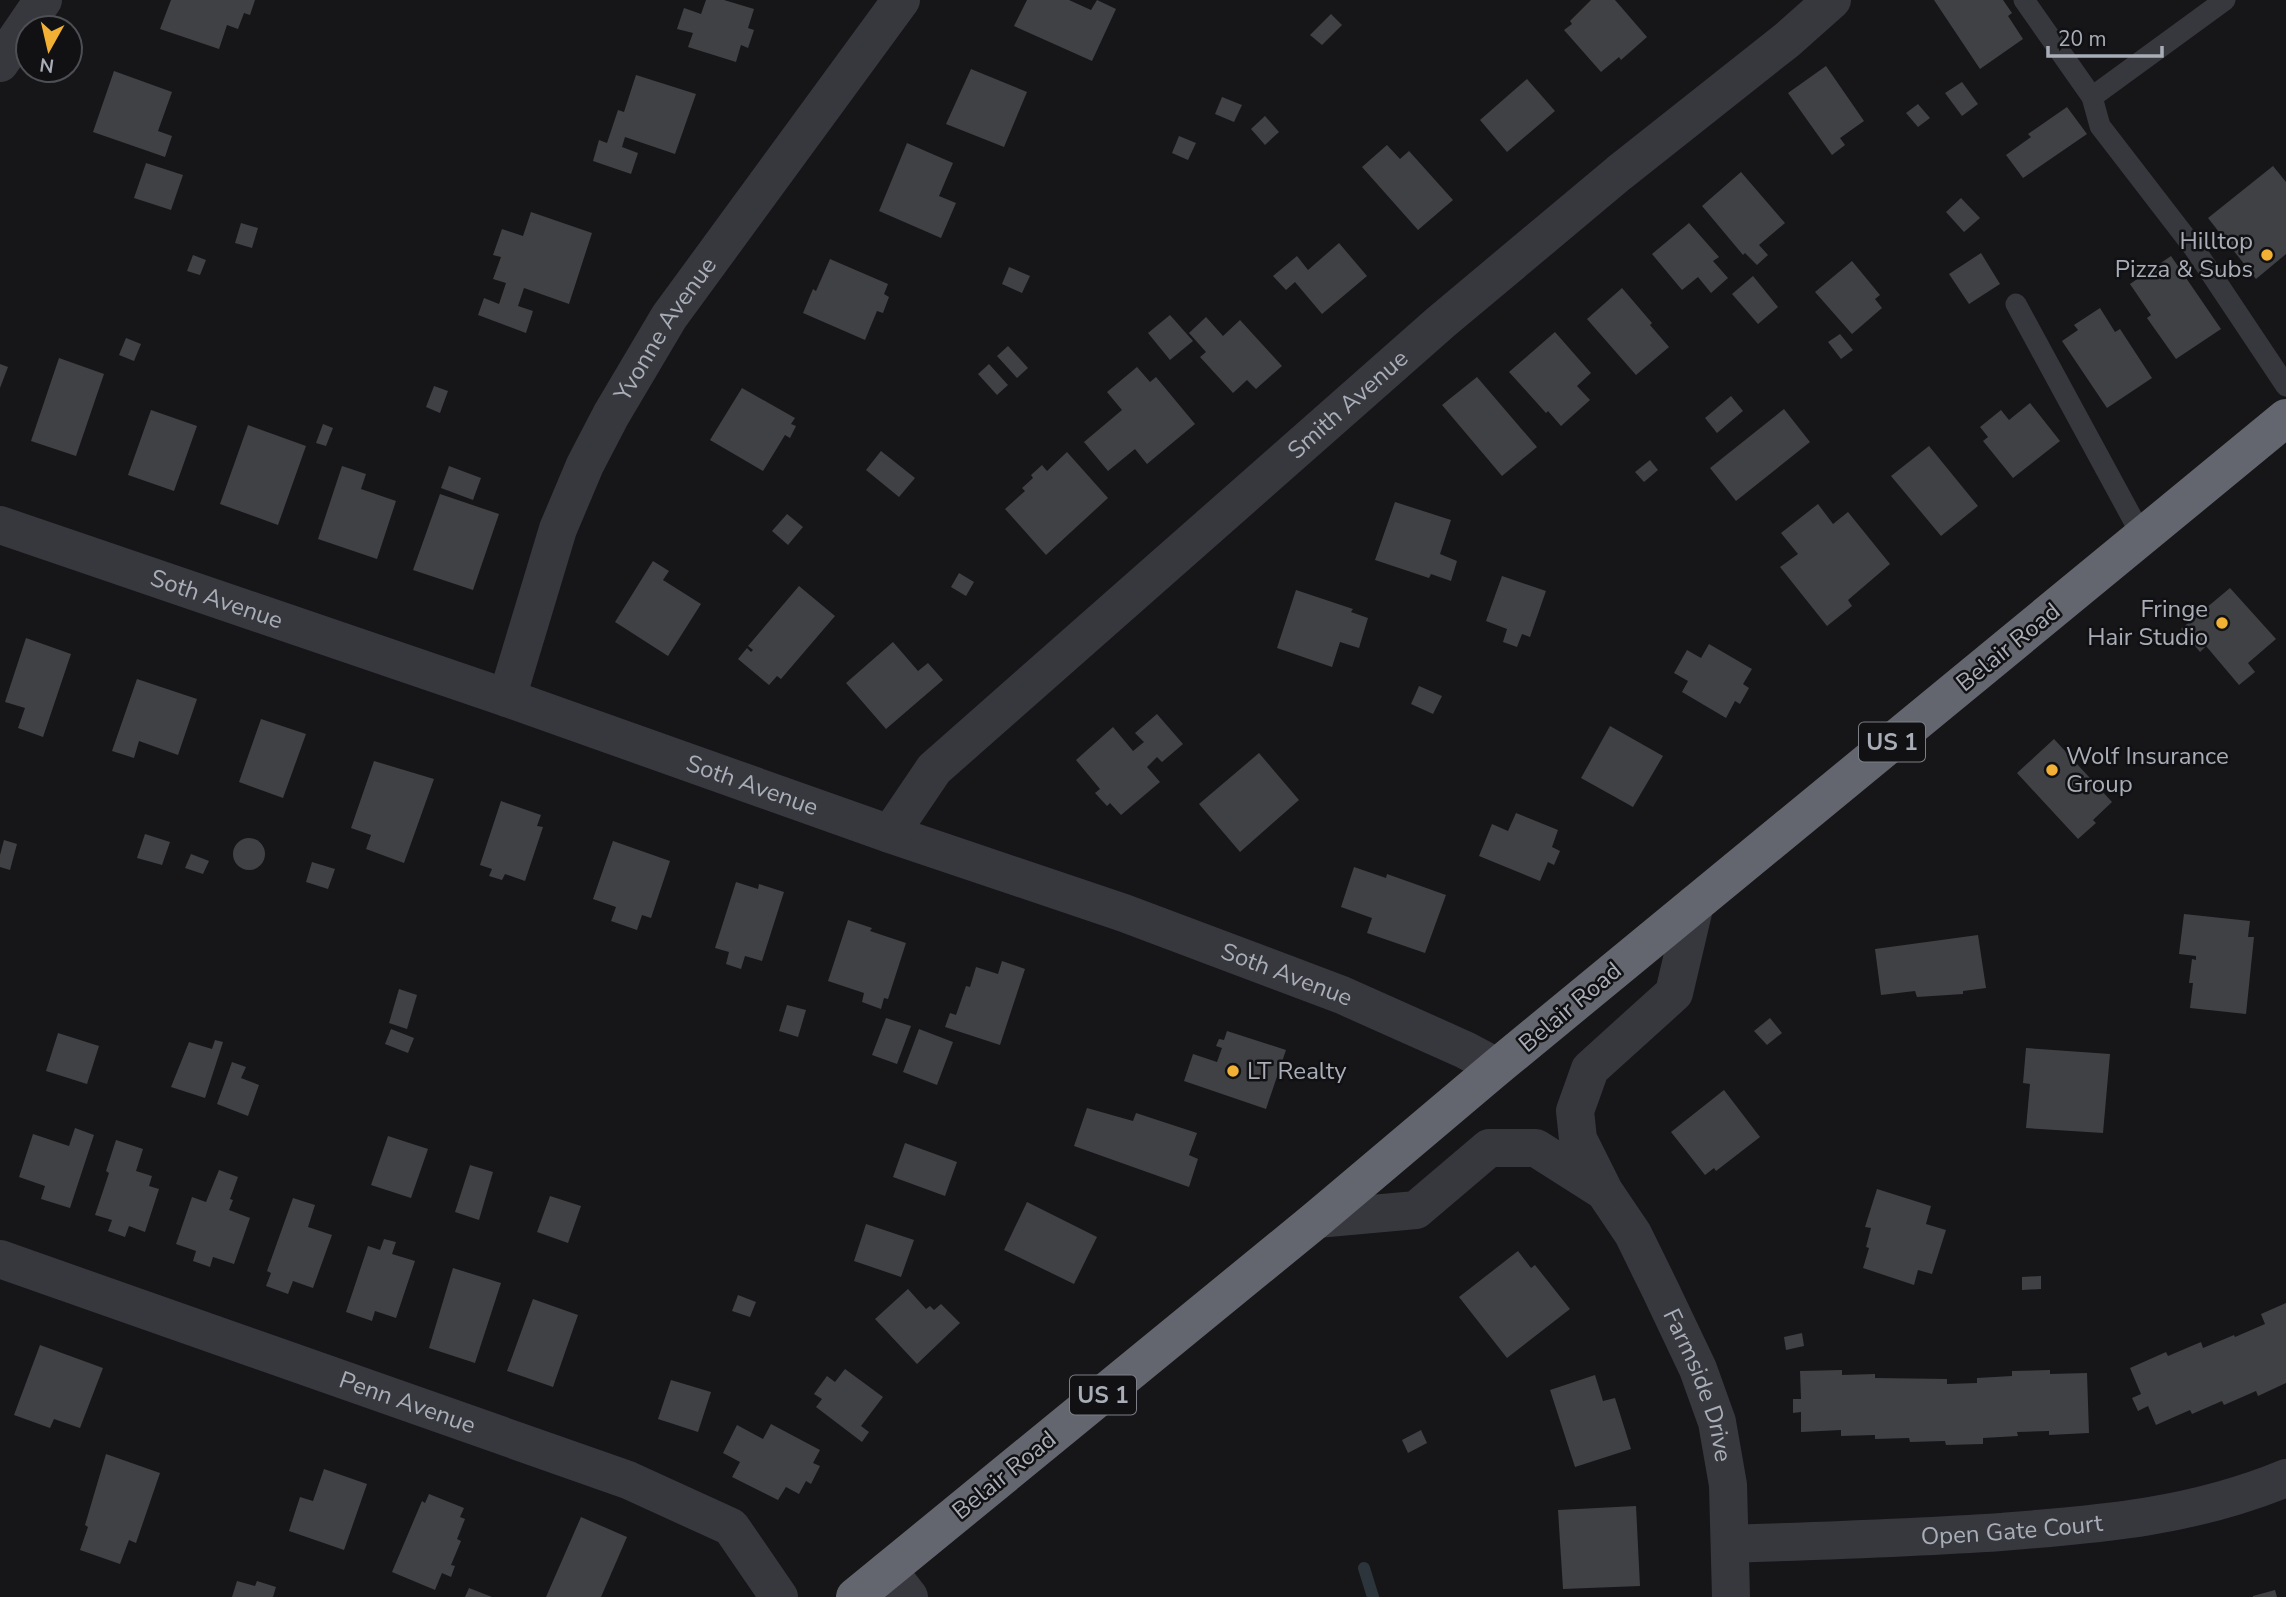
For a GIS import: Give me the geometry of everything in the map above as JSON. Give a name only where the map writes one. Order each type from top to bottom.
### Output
[{"type":"highway","name":"Belair Road","points":[[855,1597],[899,1584],[1317,1219],[1497,1067],[2286,418]]},
{"type":"street","points":[[0,62],[43,0]]},
{"type":"street","name":"Yvonne Avenue","points":[[507,698],[558,529],[584,465],[618,403],[669,317],[901,0]]},
{"type":"street","name":"Smith Avenue","points":[[890,834],[934,769],[1217,518],[1441,322],[1619,173],[1787,40],[1832,0]]},
{"type":"street","name":"Soth Avenue","points":[[0,525],[1124,913],[1342,995],[1497,1067]]},
{"type":"street","name":"Farmside Drive","points":[[1695,904],[1674,993],[1590,1069],[1575,1111],[1578,1139],[1604,1191],[1633,1234],[1698,1369],[1717,1422],[1728,1485],[1731,1597]]},
{"type":"street","name":"Farmside Drive","points":[[1317,1219],[1416,1210],[1489,1148],[1535,1148],[1604,1191]]},
{"type":"street","name":"Penn Avenue","points":[[0,1259],[628,1480],[731,1527],[779,1597]]},
{"type":"street","name":"Open Gate Court","points":[[1730,1544],[1916,1538],[2126,1521],[2151,1518],[2252,1492],[2286,1478]]},
{"type":"lane","points":[[2024,0],[2092,97],[2100,126],[2194,248],[2286,386]]},
{"type":"lane","points":[[2092,97],[2225,0]]},
{"type":"lane","points":[[2016,304],[2142,536]]},
{"type":"building","points":[[171,0],[255,0],[250,15],[244,13],[238,29],[227,25],[219,49],[160,29]]},
{"type":"building","points":[[706,0],[724,0],[754,9],[748,28],[754,30],[748,48],[741,45],[736,62],[688,47],[693,33],[677,29],[684,8],[701,14]]},
{"type":"building","points":[[1027,0],[1069,0],[1091,10],[1097,0],[1116,9],[1092,61],[1014,26]]},
{"type":"building","points":[[1591,0],[1615,0],[1647,37],[1621,60],[1619,57],[1601,72],[1564,30]]},
{"type":"building","points":[[1934,0],[2003,0],[2012,13],[2008,16],[2023,39],[1980,69]]},
{"type":"building","points":[[1331,14],[1342,25],[1322,45],[1310,35]]},
{"type":"building","points":[[1826,66],[1864,121],[1840,138],[1845,145],[1832,155],[1788,93]]},
{"type":"building","points":[[971,69],[1027,92],[1004,147],[946,124]]},
{"type":"building","points":[[114,71],[172,92],[158,131],[172,136],[165,157],[93,132]]},
{"type":"building","points":[[636,75],[696,94],[675,154],[625,137],[622,147],[638,153],[631,174],[593,161],[599,140],[607,143],[618,110],[624,112]]},
{"type":"building","points":[[1527,79],[1555,111],[1507,152],[1480,120]]},
{"type":"building","points":[[1962,82],[1978,104],[1962,116],[1945,93]]},
{"type":"building","points":[[1222,97],[1242,105],[1234,122],[1215,114]]},
{"type":"building","points":[[1918,104],[1930,118],[1918,127],[1906,113]]},
{"type":"building","points":[[2067,107],[2087,134],[2023,178],[2006,155],[2031,137],[2028,134]]},
{"type":"building","points":[[1265,116],[1279,132],[1265,145],[1251,129]]},
{"type":"building","points":[[1179,136],[1196,143],[1188,160],[1172,153]]},
{"type":"building","points":[[907,143],[953,163],[939,196],[956,203],[941,238],[879,211]]},
{"type":"building","points":[[1387,145],[1400,159],[1409,151],[1453,200],[1418,230],[1362,167]]},
{"type":"building","points":[[146,163],[183,175],[171,210],[134,198]]},
{"type":"building","points":[[2273,166],[2286,182],[2286,254],[2256,279],[2208,218]]},
{"type":"building","points":[[1741,172],[1785,223],[1759,245],[1768,255],[1757,265],[1745,253],[1743,255],[1702,206]]},
{"type":"building","points":[[1961,198],[1980,218],[1964,232],[1946,212]]},
{"type":"building","points":[[531,212],[592,233],[569,304],[524,288],[518,306],[533,311],[526,333],[478,315],[484,298],[499,304],[506,283],[493,279],[501,257],[493,255],[502,229],[523,236]]},
{"type":"building","points":[[241,223],[258,228],[252,248],[235,243]]},
{"type":"building","points":[[1689,223],[1719,257],[1713,261],[1728,278],[1711,293],[1698,277],[1682,290],[1652,254]]},
{"type":"building","points":[[1339,243],[1367,276],[1322,314],[1295,282],[1286,290],[1273,276],[1297,256],[1308,270]]},
{"type":"building","points":[[1981,253],[2000,284],[1969,304],[1949,274]]},
{"type":"building","points":[[193,255],[206,260],[200,275],[187,271]]},
{"type":"building","points":[[2171,256],[2221,329],[2176,359],[2147,318],[2151,315],[2130,284]]},
{"type":"building","points":[[830,259],[888,284],[884,294],[889,297],[883,313],[877,311],[865,340],[803,313]]},
{"type":"building","points":[[1852,261],[1880,295],[1875,299],[1882,308],[1852,334],[1815,292]]},
{"type":"building","points":[[1009,267],[1030,276],[1022,293],[1002,284]]},
{"type":"building","points":[[1753,276],[1778,307],[1758,324],[1732,294]]},
{"type":"building","points":[[1622,288],[1669,347],[1636,375],[1587,319]]},
{"type":"building","points":[[2100,308],[2115,332],[2120,329],[2152,378],[2107,408],[2062,341],[2078,330],[2074,325]]},
{"type":"building","points":[[1170,315],[1193,341],[1170,360],[1148,333]]},
{"type":"building","points":[[1206,317],[1223,336],[1240,320],[1282,366],[1256,389],[1247,380],[1233,393],[1200,357],[1206,352],[1189,333]]},
{"type":"building","points":[[1555,332],[1591,373],[1577,386],[1590,400],[1561,426],[1509,372]]},
{"type":"building","points":[[1840,334],[1853,350],[1841,359],[1828,342]]},
{"type":"building","points":[[126,338],[141,344],[134,361],[119,355]]},
{"type":"building","points":[[1008,346],[1028,368],[1017,378],[997,356]]},
{"type":"building","points":[[59,358],[104,374],[76,456],[31,441]]},
{"type":"building","points":[[0,364],[8,367],[0,388]]},
{"type":"building","points":[[989,364],[1008,385],[997,395],[978,374]]},
{"type":"building","points":[[1137,367],[1150,382],[1156,377],[1195,424],[1147,464],[1135,449],[1108,471],[1084,442],[1122,410],[1107,392]]},
{"type":"building","points":[[1477,377],[1537,447],[1502,476],[1442,405]]},
{"type":"building","points":[[434,386],[448,391],[440,413],[426,407]]},
{"type":"building","points":[[742,388],[795,418],[791,424],[796,426],[790,438],[785,435],[763,471],[710,440]]},
{"type":"building","points":[[1731,396],[1743,411],[1717,433],[1705,418]]},
{"type":"building","points":[[2030,403],[2060,441],[2013,478],[1983,441],[1988,437],[1980,427],[2001,410],[2009,420]]},
{"type":"building","points":[[1784,409],[1810,442],[1736,501],[1710,468]]},
{"type":"building","points":[[151,410],[197,426],[174,491],[128,475]]},
{"type":"building","points":[[323,424],[333,428],[326,446],[316,443]]},
{"type":"building","points":[[248,425],[306,446],[278,525],[220,504]]},
{"type":"building","points":[[1929,446],[1978,506],[1941,536],[1891,476]]},
{"type":"building","points":[[881,451],[915,478],[899,497],[866,470]]},
{"type":"building","points":[[1067,452],[1108,498],[1046,555],[1005,509],[1025,491],[1022,488],[1033,478],[1031,475],[1042,465],[1047,471]]},
{"type":"building","points":[[1650,460],[1658,470],[1644,482],[1635,472]]},
{"type":"building","points":[[342,466],[366,474],[361,489],[396,501],[377,559],[318,539]]},
{"type":"building","points":[[449,466],[481,478],[473,500],[441,488]]},
{"type":"building","points":[[440,494],[499,514],[473,590],[413,570]]},
{"type":"building","points":[[1395,502],[1451,520],[1440,554],[1457,561],[1451,581],[1431,574],[1429,578],[1375,560]]},
{"type":"building","points":[[1818,504],[1833,524],[1848,512],[1890,564],[1848,600],[1852,606],[1827,626],[1780,567],[1798,554],[1781,533]]},
{"type":"building","points":[[787,514],[803,527],[788,545],[772,531]]},
{"type":"building","points":[[653,561],[669,571],[663,580],[701,604],[668,656],[615,622]]},
{"type":"building","points":[[959,573],[974,582],[966,596],[951,587]]},
{"type":"building","points":[[1502,576],[1546,591],[1530,637],[1522,634],[1517,647],[1503,642],[1507,629],[1486,621]]},
{"type":"building","points":[[799,586],[835,616],[781,679],[777,676],[769,685],[738,659],[747,648],[751,652],[753,650],[748,646]]},
{"type":"building","points":[[2230,588],[2276,639],[2248,663],[2255,672],[2239,685],[2206,646],[2200,652],[2181,629]]},
{"type":"building","points":[[1296,590],[1353,609],[1351,612],[1368,618],[1359,648],[1340,642],[1332,667],[1277,648]]},
{"type":"building","points":[[26,638],[71,654],[43,737],[18,728],[25,708],[5,702]]},
{"type":"building","points":[[893,642],[918,671],[928,663],[943,680],[886,729],[846,683]]},
{"type":"building","points":[[1709,644],[1752,669],[1743,684],[1749,688],[1740,704],[1735,701],[1726,718],[1682,692],[1688,681],[1674,673],[1687,650],[1701,658]]},
{"type":"building","points":[[137,679],[197,699],[178,755],[139,741],[134,758],[112,751]]},
{"type":"building","points":[[1419,686],[1442,696],[1433,714],[1411,704]]},
{"type":"building","points":[[1157,714],[1183,744],[1162,762],[1157,757],[1147,767],[1160,782],[1121,815],[1110,803],[1107,806],[1095,793],[1100,789],[1076,760],[1113,727],[1133,751],[1144,742],[1135,733]]},
{"type":"building","points":[[261,719],[306,734],[283,798],[239,782]]},
{"type":"building","points":[[1610,726],[1663,756],[1633,807],[1581,778]]},
{"type":"building","points":[[2054,739],[2112,802],[2093,820],[2096,823],[2078,839],[2017,773]]},
{"type":"building","points":[[1259,753],[1299,800],[1240,852],[1199,804]]},
{"type":"building","points":[[374,761],[434,779],[404,863],[366,849],[371,835],[351,828]]},
{"type":"building","points":[[501,801],[541,815],[537,826],[543,827],[525,881],[505,874],[502,880],[489,876],[492,869],[480,865]]},
{"type":"building","points":[[1516,813],[1558,830],[1552,847],[1560,851],[1554,865],[1548,862],[1540,881],[1479,856],[1492,824],[1508,831]]},
{"type":"building","points":[[145,834],[170,842],[162,865],[137,858]]},
{"type":"building","points":[[249,838],[260,843],[265,854],[260,865],[249,870],[238,865],[233,854],[238,843]]},
{"type":"building","points":[[4,840],[17,844],[10,870],[0,867]]},
{"type":"building","points":[[613,841],[670,861],[651,918],[642,915],[637,930],[611,921],[616,907],[593,899]]},
{"type":"building","points":[[191,854],[209,861],[203,874],[185,868]]},
{"type":"building","points":[[312,862],[335,869],[328,889],[306,882]]},
{"type":"building","points":[[1354,867],[1386,878],[1387,874],[1446,895],[1425,953],[1367,933],[1372,918],[1341,907]]},
{"type":"building","points":[[736,882],[758,889],[759,884],[784,892],[762,961],[745,956],[741,969],[726,964],[729,952],[715,948]]},
{"type":"building","points":[[2184,914],[2250,921],[2248,937],[2254,937],[2246,1014],[2190,1008],[2193,983],[2189,983],[2192,959],[2196,960],[2196,956],[2179,954]]},
{"type":"building","points":[[848,920],[872,928],[870,931],[906,943],[888,999],[884,998],[881,1009],[862,1002],[864,993],[828,981]]},
{"type":"building","points":[[1978,935],[1986,988],[1963,991],[1963,994],[1917,997],[1915,991],[1881,995],[1875,949]]},
{"type":"building","points":[[1002,961],[1025,969],[1000,1045],[945,1027],[950,1013],[956,1015],[966,986],[970,987],[976,967],[998,974]]},
{"type":"building","points":[[399,989],[417,995],[407,1029],[389,1023]]},
{"type":"building","points":[[787,1005],[806,1010],[798,1037],[779,1031]]},
{"type":"building","points":[[886,1018],[911,1026],[897,1064],[872,1055]]},
{"type":"building","points":[[1770,1018],[1782,1033],[1767,1045],[1754,1031]]},
{"type":"building","points":[[391,1029],[414,1038],[408,1053],[385,1044]]},
{"type":"building","points":[[919,1029],[953,1042],[937,1085],[903,1072]]},
{"type":"building","name":"LT Realty","points":[[1227,1031],[1286,1050],[1266,1109],[1184,1081],[1193,1054],[1217,1062],[1222,1048],[1216,1046],[1219,1039],[1224,1040]]},
{"type":"building","points":[[58,1033],[99,1046],[87,1084],[46,1071]]},
{"type":"building","points":[[215,1040],[223,1042],[205,1098],[171,1087],[189,1042],[212,1049]]},
{"type":"building","points":[[2026,1048],[2110,1054],[2103,1133],[2026,1128],[2030,1084],[2023,1083]]},
{"type":"building","points":[[232,1062],[246,1067],[241,1078],[259,1085],[248,1116],[217,1104]]},
{"type":"building","points":[[1724,1090],[1760,1137],[1716,1171],[1714,1168],[1705,1175],[1671,1132]]},
{"type":"building","points":[[1087,1108],[1133,1121],[1136,1113],[1197,1133],[1189,1155],[1198,1159],[1189,1187],[1074,1146]]},
{"type":"building","points":[[75,1128],[94,1135],[70,1208],[41,1199],[45,1186],[19,1177],[33,1134],[69,1146]]},
{"type":"building","points":[[388,1136],[428,1149],[411,1198],[371,1185]]},
{"type":"building","points":[[116,1140],[143,1149],[136,1171],[152,1176],[149,1186],[159,1189],[145,1232],[129,1226],[125,1237],[108,1231],[112,1220],[95,1215],[109,1173],[106,1171]]},
{"type":"building","points":[[905,1143],[957,1162],[945,1196],[893,1177]]},
{"type":"building","points":[[470,1165],[493,1172],[479,1220],[455,1212]]},
{"type":"building","points":[[219,1170],[238,1177],[229,1210],[250,1218],[234,1264],[213,1257],[210,1267],[193,1261],[196,1251],[176,1244],[192,1197],[206,1202]]},
{"type":"building","points":[[1877,1189],[1931,1206],[1926,1224],[1946,1230],[1932,1274],[1918,1270],[1914,1285],[1863,1268],[1871,1228],[1865,1227]]},
{"type":"building","points":[[550,1196],[581,1206],[568,1243],[537,1232]]},
{"type":"building","points":[[293,1198],[315,1205],[308,1227],[332,1235],[313,1288],[293,1281],[288,1294],[266,1286],[271,1273],[267,1271]]},
{"type":"building","points":[[1027,1202],[1097,1237],[1074,1284],[1004,1250]]},
{"type":"building","points":[[866,1224],[914,1240],[901,1277],[854,1261]]},
{"type":"building","points":[[384,1239],[396,1242],[392,1254],[415,1261],[396,1318],[375,1311],[372,1321],[346,1312],[368,1246],[380,1250]]},
{"type":"building","points":[[1518,1251],[1531,1268],[1535,1265],[1570,1309],[1507,1358],[1459,1297]]},
{"type":"building","points":[[453,1268],[501,1283],[475,1363],[429,1348]]},
{"type":"building","points":[[2041,1276],[2041,1289],[2022,1290],[2022,1277]]},
{"type":"building","points":[[908,1289],[926,1309],[930,1306],[934,1310],[941,1304],[960,1323],[917,1364],[875,1319]]},
{"type":"building","points":[[738,1295],[756,1302],[750,1317],[732,1311]]},
{"type":"building","points":[[533,1299],[578,1315],[553,1387],[507,1371]]},
{"type":"building","points":[[2286,1303],[2286,1383],[2258,1396],[2256,1391],[2224,1405],[2222,1401],[2192,1414],[2190,1410],[2156,1425],[2148,1406],[2138,1411],[2132,1398],[2141,1394],[2130,1368],[2166,1352],[2168,1356],[2201,1342],[2203,1348],[2234,1335],[2235,1337],[2265,1324],[2261,1314]]},
{"type":"building","points":[[1802,1333],[1804,1346],[1786,1350],[1784,1337]]},
{"type":"building","points":[[40,1345],[103,1368],[80,1428],[54,1419],[50,1428],[14,1415]]},
{"type":"building","points":[[845,1369],[883,1397],[861,1426],[869,1432],[862,1442],[816,1407],[822,1399],[814,1394],[827,1376],[835,1382]]},
{"type":"building","points":[[1842,1370],[1842,1375],[1875,1374],[1875,1378],[1947,1379],[1947,1384],[1977,1383],[1977,1378],[2012,1376],[2012,1371],[2087,1373],[2089,1433],[2049,1435],[2049,1431],[2017,1432],[2018,1436],[1983,1438],[1983,1444],[1946,1445],[1945,1441],[1875,1439],[1875,1435],[1841,1436],[1841,1430],[1801,1432],[1801,1412],[1793,1413],[1793,1399],[1801,1399],[1800,1371]]},
{"type":"building","points":[[1595,1375],[1603,1401],[1615,1398],[1631,1449],[1575,1467],[1550,1390]]},
{"type":"building","points":[[671,1380],[711,1392],[698,1432],[658,1419]]},
{"type":"building","points":[[771,1424],[820,1450],[813,1463],[820,1466],[811,1484],[806,1481],[799,1494],[786,1487],[778,1500],[732,1477],[740,1462],[723,1453],[737,1425],[763,1439]]},
{"type":"building","points":[[1421,1430],[1427,1443],[1408,1453],[1402,1440]]},
{"type":"building","points":[[106,1454],[160,1473],[136,1543],[129,1540],[120,1564],[80,1550]]},
{"type":"building","points":[[324,1469],[367,1484],[344,1550],[289,1531],[300,1497],[313,1501]]},
{"type":"building","points":[[429,1494],[464,1508],[460,1517],[465,1519],[457,1539],[461,1541],[451,1565],[455,1566],[451,1577],[442,1573],[435,1590],[392,1572],[422,1501],[425,1503]]},
{"type":"building","points":[[1636,1506],[1640,1586],[1563,1589],[1558,1510]]},
{"type":"building","points":[[581,1517],[627,1537],[601,1597],[546,1597]]},
{"type":"building","points":[[237,1581],[255,1586],[257,1581],[276,1587],[273,1597],[232,1597]]},
{"type":"building","points":[[469,1588],[492,1597],[465,1597]]},
{"type":"building","points":[[2275,1590],[2277,1597],[2253,1597],[2253,1596]]},
{"type":"waterway","points":[[1364,1568],[1373,1597]]},
{"type":"place","name":"Hilltop Pizza & Subs","points":[[2267,255]]},
{"type":"place","name":"Fringe Hair Studio","points":[[2222,623]]},
{"type":"place","name":"Wolf Insurance Group","points":[[2052,770]]},
{"type":"place","name":"LT Realty","points":[[1233,1071]]}]
